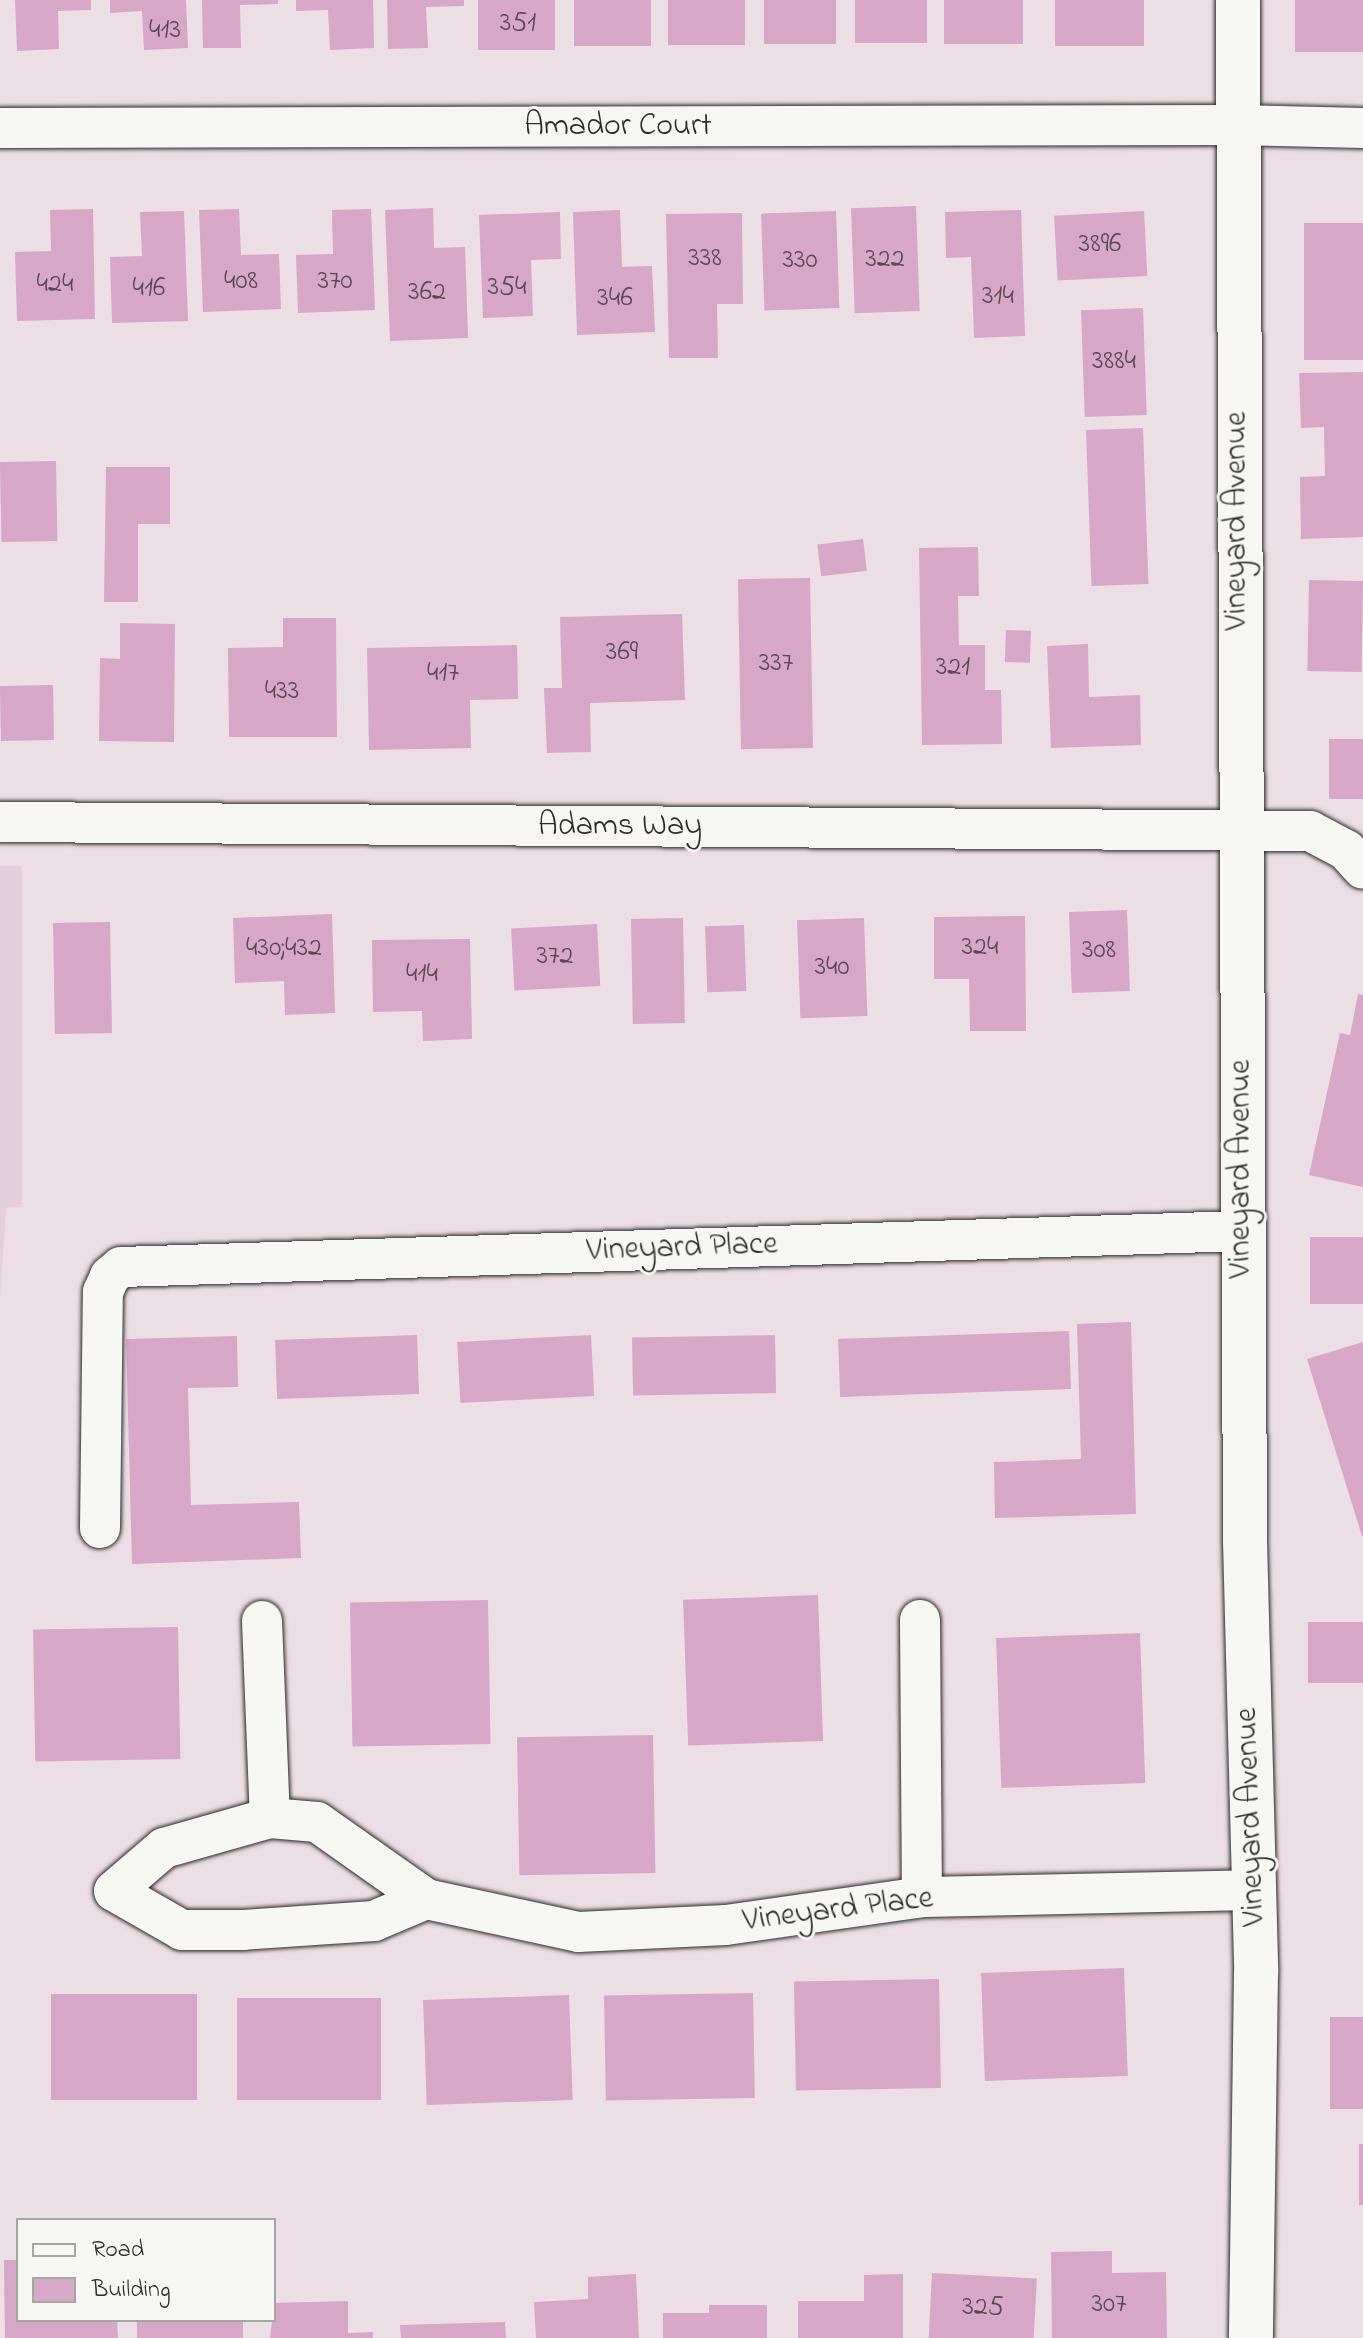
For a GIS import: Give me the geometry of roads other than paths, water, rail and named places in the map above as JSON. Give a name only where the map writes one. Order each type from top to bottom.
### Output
[{"type":"street","name":"Vineyard Avenue","points":[[1238,0],[1236,125],[1242,1231],[1254,1890],[1251,2338]]},
{"type":"street","name":"Amador Court","points":[[0,128],[1236,125],[1363,128]]},
{"type":"street","name":"Adams Way","points":[[0,822],[1310,831],[1346,850],[1363,869]]},
{"type":"street","name":"Vineyard Place","points":[[100,1528],[103,1292],[110,1276],[121,1267],[1242,1231]]},
{"type":"street","points":[[920,1620],[922,1897]]},
{"type":"street","points":[[262,1621],[270,1818]]},
{"type":"street","name":"Vineyard Place","points":[[426,1899],[374,1921],[243,1930],[182,1930],[114,1891],[164,1848],[270,1818],[317,1822],[426,1899],[578,1932],[726,1925],[922,1897],[1254,1890]]}]
